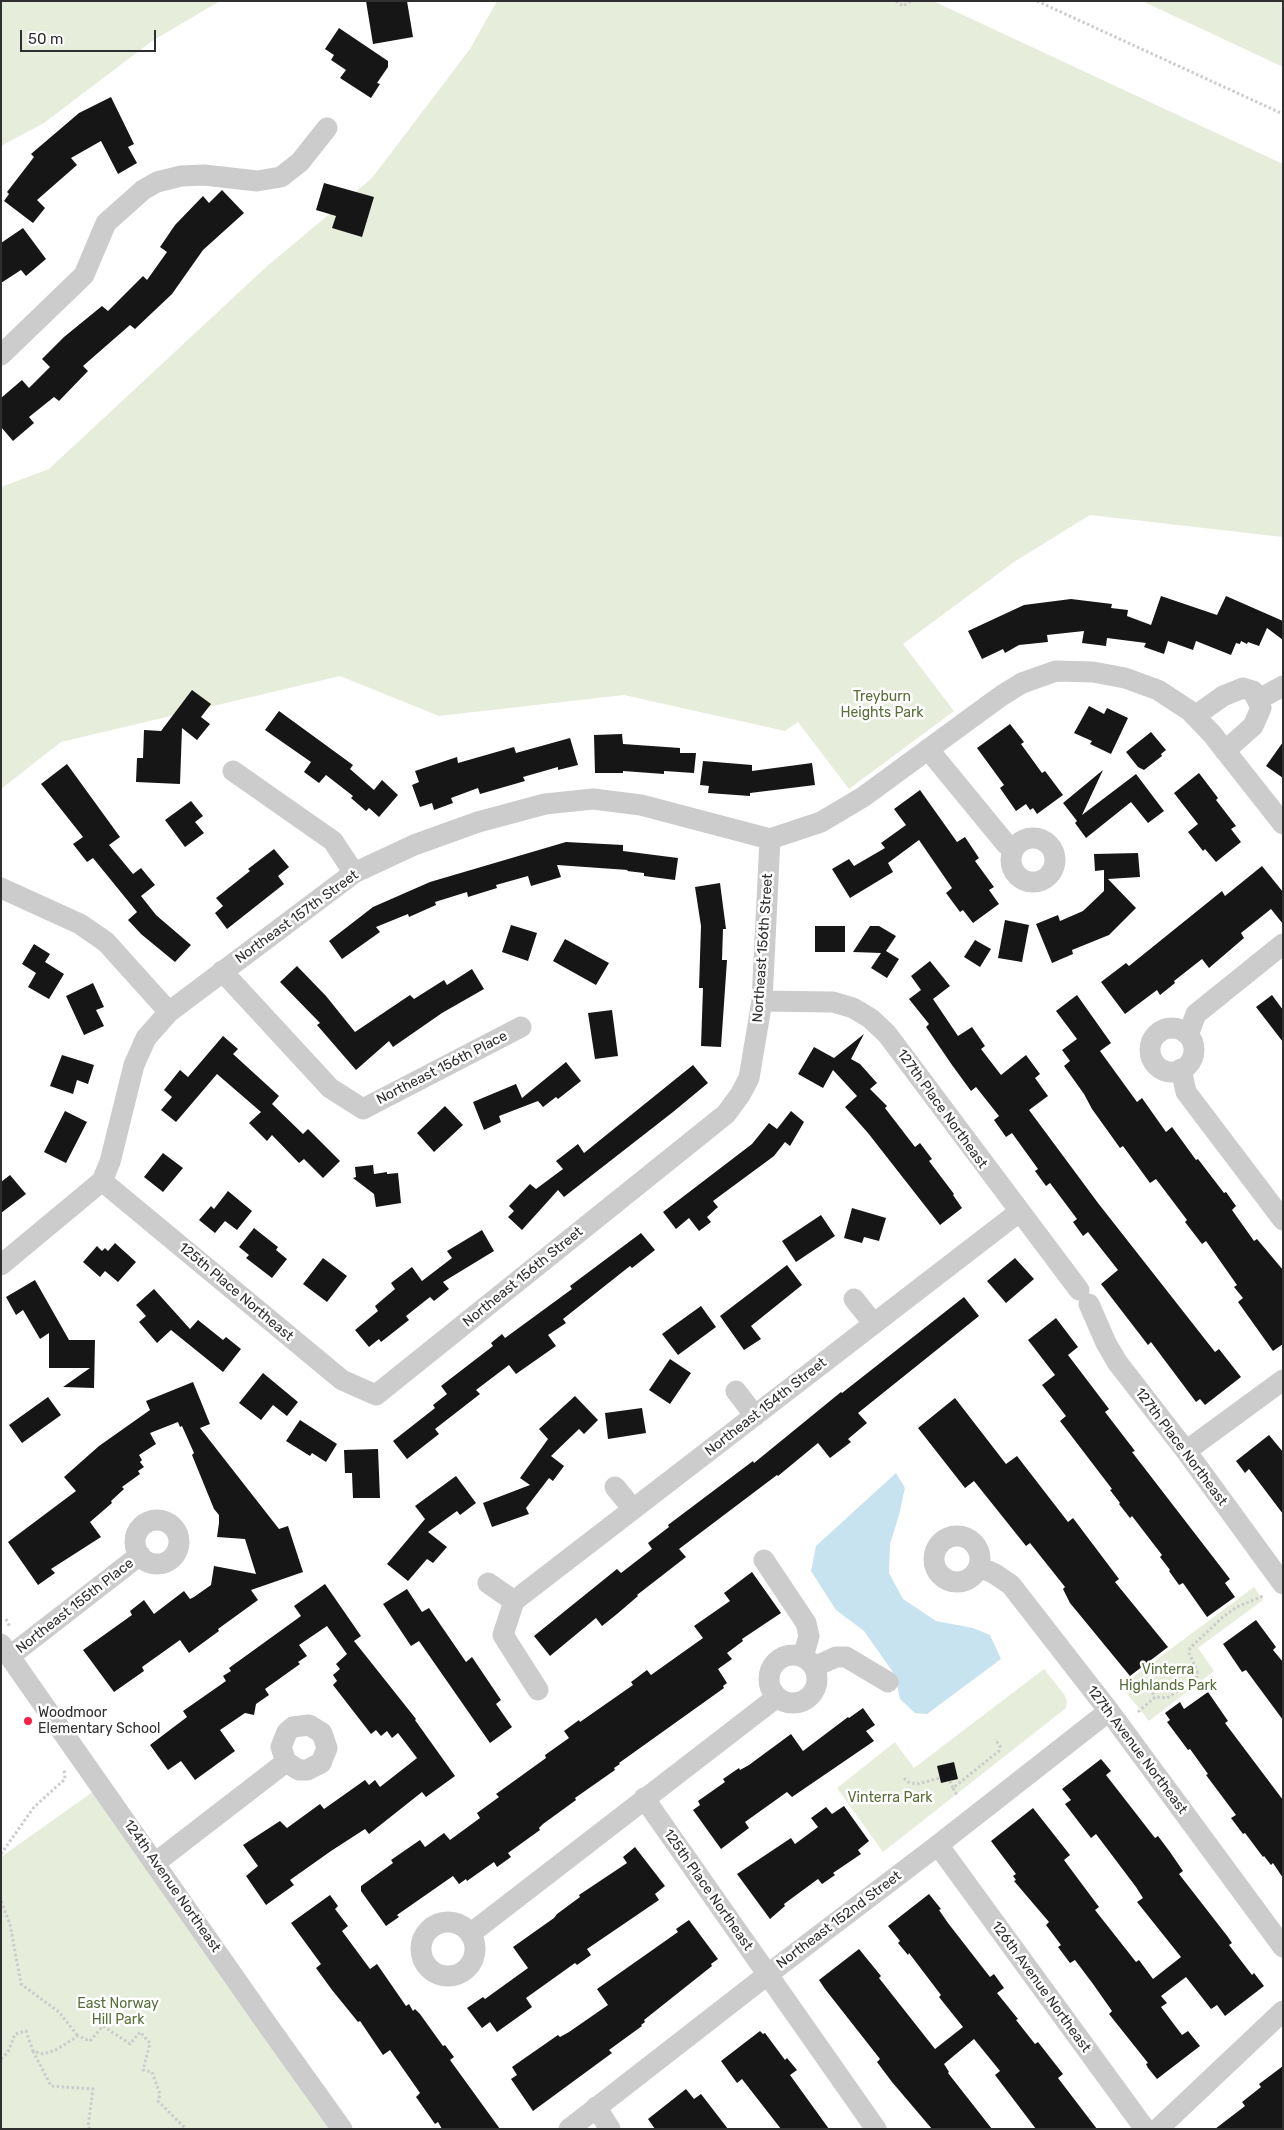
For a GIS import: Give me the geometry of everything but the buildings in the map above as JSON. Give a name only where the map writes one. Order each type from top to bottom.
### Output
[{"type":"street","points":[[1,355],[84,275],[106,223],[142,190],[158,182],[181,176],[204,175],[257,181],[281,177],[300,162],[327,128]]},
{"type":"street","points":[[770,839],[820,822],[863,796],[1022,683],[1056,671],[1093,672],[1125,678],[1158,690],[1195,716],[1283,824]]},
{"type":"street","points":[[1259,699],[1283,686]]},
{"type":"street","points":[[1195,716],[1223,696],[1243,688],[1253,691],[1259,699],[1262,708],[1253,726],[1225,751]]},
{"type":"street","points":[[928,749],[1006,844],[1014,848]]},
{"type":"street","points":[[233,771],[332,841],[354,873]]},
{"type":"street","name":"Northeast 157th Street","points":[[1,1264],[102,1181],[110,1162],[134,1066],[146,1038],[169,1012],[354,873],[414,845],[478,822],[545,804],[593,799],[641,805],[770,839]]},
{"type":"street","name":"Northeast 156th Street","points":[[376,1395],[726,1114],[749,1078],[762,1001],[770,839]]},
{"type":"street","points":[[1,888],[80,924],[106,942],[169,1012]]},
{"type":"street","points":[[1188,1035],[1196,1014],[1283,944]]},
{"type":"street","name":"Northeast 156th Place","points":[[222,971],[330,1088],[362,1109],[521,1028]]},
{"type":"street","name":"127th Place Northeast","points":[[762,1001],[834,1002],[854,1008],[870,1018],[887,1034],[1084,1297],[1117,1362],[1283,1584]]},
{"type":"street","points":[[1168,1028],[1182,1030],[1188,1035],[1193,1046],[1193,1054],[1190,1061],[1181,1069],[1173,1071],[1159,1067],[1154,1062],[1150,1053],[1150,1045],[1158,1032],[1168,1028]]},
{"type":"street","points":[[1181,1069],[1186,1092],[1283,1220]]},
{"type":"street","name":"125th Place Northeast","points":[[102,1181],[342,1380],[376,1395]]},
{"type":"street","name":"Northeast 154th Street","points":[[514,1601],[1019,1212]]},
{"type":"street","points":[[854,1299],[874,1324]]},
{"type":"street","points":[[1186,1452],[1283,1380]]},
{"type":"street","points":[[736,1391],[755,1416]]},
{"type":"street","points":[[616,1487],[633,1509]]},
{"type":"street","name":"Northeast 155th Place","points":[[7,1642],[140,1556]]},
{"type":"street","points":[[764,1560],[806,1623],[809,1636],[808,1662],[817,1683],[810,1697],[795,1704],[787,1703],[777,1697],[770,1687],[768,1680],[774,1664],[787,1656],[795,1655],[808,1662],[846,1657],[888,1682]]},
{"type":"street","name":"127th Avenue Northeast","points":[[980,1567],[1011,1585],[1109,1711],[1283,1947]]},
{"type":"street","points":[[488,1583],[514,1601],[503,1635],[538,1690]]},
{"type":"street","name":"124th Avenue Northeast","points":[[7,1642],[156,1863],[342,2129]]},
{"type":"street","points":[[470,1934],[777,1697]]},
{"type":"street","name":"Northeast 152nd Street","points":[[570,2129],[766,1975],[938,1845],[1109,1711]]},
{"type":"street","points":[[156,1863],[286,1762]]},
{"type":"street","name":"125th Place Northeast","points":[[644,1798],[766,1975],[876,2129]]},
{"type":"street","name":"126th Avenue Northeast","points":[[938,1845],[1145,2129]]},
{"type":"street","points":[[1158,2129],[1283,2011]]},
{"type":"street","points":[[596,2108],[610,2129]]},
{"type":"path","points":[[896,1],[903,6],[911,1]]},
{"type":"path","points":[[1037,1],[1283,114]]},
{"type":"path","points":[[1138,1712],[1155,1698],[1167,1698],[1192,1682],[1198,1671],[1190,1653],[1190,1648],[1224,1616],[1238,1607],[1263,1596]]},
{"type":"path","points":[[6,1619],[7,1642]]},
{"type":"path","points":[[1155,1680],[1150,1685],[1150,1688],[1155,1698]]},
{"type":"path","points":[[953,1788],[999,1751],[1000,1746],[995,1739]]},
{"type":"path","points":[[1,1854],[34,1807],[65,1779],[63,1761]]},
{"type":"path","points":[[904,1780],[906,1779],[908,1782],[916,1784],[940,1778]]},
{"type":"path","points":[[950,1781],[958,1797]]},
{"type":"path","points":[[1,1901],[10,1924],[21,1984],[59,2012],[78,2036],[90,2041],[103,2026],[130,2044],[140,2032],[150,2043],[143,2070],[152,2072],[160,2094],[158,2102],[186,2129]]},
{"type":"path","points":[[1,2059],[8,2052],[15,2034],[26,2031],[32,2051],[51,2086],[93,2089],[88,2127],[90,2129]]},
{"type":"path","points":[[32,2051],[43,2054],[54,2051],[78,2036]]},
{"type":"green space","points":[[1,1],[220,1],[152,41],[44,123],[1,146]]},
{"type":"green space","name":"Treyburn Heights Park","points":[[497,1],[933,1],[1283,164],[1283,537],[1090,515],[1014,562],[903,644],[954,711],[849,789],[798,722],[785,731],[624,695],[439,716],[340,676],[61,742],[1,789],[1,487],[49,469],[265,268],[372,178],[470,49]]},
{"type":"green space","points":[[1142,1],[1283,1],[1283,67]]},
{"type":"green space","name":"Vinterra Highlands Park","points":[[1254,1587],[1263,1600],[1198,1648],[1214,1671],[1149,1721],[1121,1686]]},
{"type":"green space","name":"Vinterra Park","points":[[1044,1669],[1064,1694],[1067,1702],[1066,1708],[883,1852],[837,1788],[895,1742],[914,1768]]},
{"type":"green space","name":"East Norway Hill Park","points":[[101,1786],[345,2129],[1,2129],[1,1857]]},
{"type":"water","points":[[896,1473],[905,1488],[890,1544],[889,1573],[903,1599],[936,1621],[973,1628],[990,1635],[1001,1659],[927,1714],[915,1713],[900,1699],[895,1675],[864,1631],[836,1610],[811,1571],[816,1546]]},
{"type":"place","name":"Woodmoor Elementary School","points":[[28,1721]]}]
